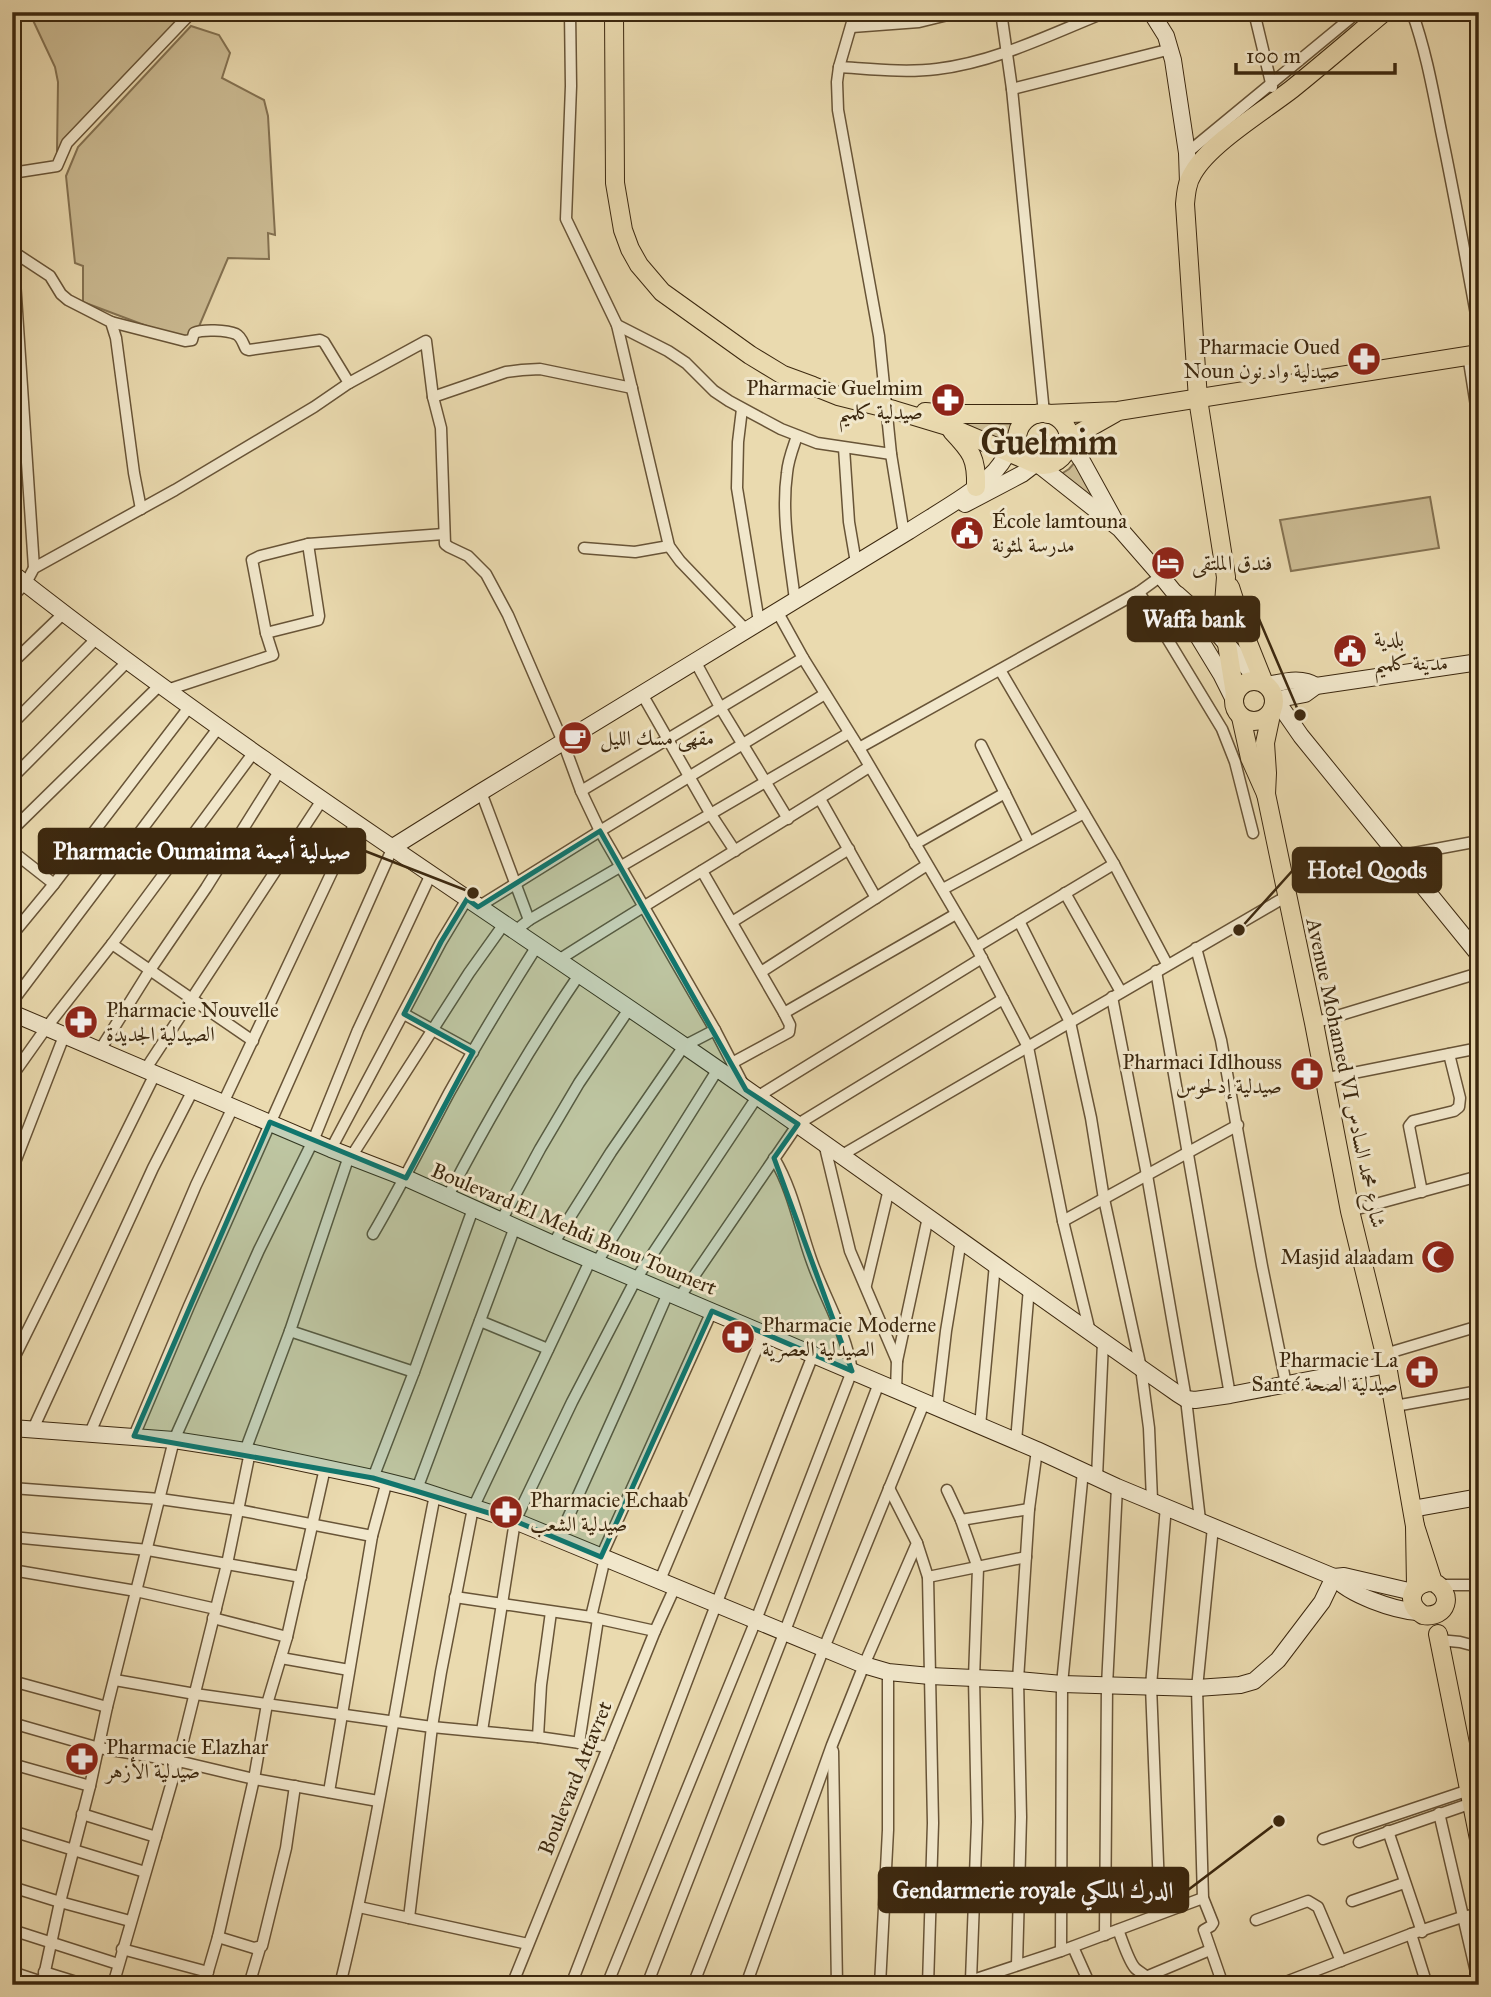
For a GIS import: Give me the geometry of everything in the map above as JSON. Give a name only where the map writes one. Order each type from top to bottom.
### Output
[{"type":"main road","points":[[614,12],[615,183],[623,230],[639,265],[662,292],[729,341],[783,375],[838,396],[947,426],[1034,463],[1056,462],[1066,452],[1069,440],[1059,418],[1043,414],[1025,421],[1018,433],[1018,446],[1024,457],[1034,463]]},
{"type":"main road","points":[[1188,183],[1202,160],[1274,92],[1384,12]]},
{"type":"main road","name":"Avenue Mohamed VI شارع محمد السادس","points":[[1188,183],[1185,204],[1198,399],[1226,578],[1268,700],[1266,794]]},
{"type":"main road","points":[[890,409],[951,414],[1118,411],[1474,355]]},
{"type":"main road","points":[[1069,440],[1118,411]]},
{"type":"main road","points":[[947,426],[974,458],[975,486]]},
{"type":"main road","name":"Avenue Mohamed VI شارع محمد السادس","points":[[1226,578],[1224,604],[1235,709],[1241,717],[1250,758],[1266,794],[1350,1211],[1395,1406],[1425,1587],[1412,1603],[1439,1637]]},
{"type":"main road","points":[[1234,696],[1244,683],[1268,700],[1252,721],[1241,717]]},
{"type":"main road","name":"Avenue Mohamed VI شارع محمد السادس","points":[[1425,1587],[1446,1597],[1439,1637],[1479,1839]]},
{"type":"main road","points":[[1420,1614],[1429,1616],[1443,1608]]},
{"type":"street","points":[[12,173],[57,166],[67,143],[192,12]]},
{"type":"street","points":[[570,12],[571,86],[566,219],[617,325],[669,547],[680,561],[752,626]]},
{"type":"street","points":[[855,12],[839,67],[838,110],[879,336],[890,409],[891,454],[906,533]]},
{"type":"street","points":[[852,26],[919,22],[960,12]]},
{"type":"street","points":[[1001,12],[1012,89],[1043,414]]},
{"type":"street","points":[[839,67],[935,69],[1007,52],[1106,12]]},
{"type":"street","points":[[1254,12],[1274,92]]},
{"type":"street","points":[[1186,153],[1274,92],[1358,12]]},
{"type":"street","points":[[1412,12],[1427,61],[1479,331]]},
{"type":"street","points":[[1156,13],[1171,49],[1188,183]]},
{"type":"street","points":[[1012,89],[1171,49]]},
{"type":"street","points":[[13,251],[50,276],[68,300],[111,322],[186,341],[192,340],[194,333],[201,330],[233,332],[241,337],[249,350],[320,340],[324,342],[349,383]]},
{"type":"street","points":[[12,597],[26,583],[34,568],[13,251]]},
{"type":"street","points":[[111,322],[116,338],[141,509]]},
{"type":"street","points":[[617,325],[686,363],[714,391],[743,409],[797,436],[817,443],[891,454]]},
{"type":"street","points":[[34,568],[141,509],[314,407],[349,383],[426,341],[433,397],[441,428],[445,544],[468,555],[486,574],[508,615],[600,831],[715,1030],[725,1066]]},
{"type":"street","points":[[1474,355],[1479,425]]},
{"type":"street","points":[[433,397],[506,372],[540,369],[632,388]]},
{"type":"street","points":[[743,409],[738,442],[737,488],[752,626]]},
{"type":"street","points":[[134,1436],[393,847],[906,533],[993,473],[1009,453],[1018,433]]},
{"type":"street","points":[[795,600],[786,536],[785,486],[797,436]]},
{"type":"street","points":[[1069,440],[1120,530]]},
{"type":"street","points":[[844,448],[849,522],[856,563]]},
{"type":"street","points":[[906,533],[1010,481],[1034,463],[1120,530],[1174,592],[1196,610],[1227,644],[1289,727],[1301,736]]},
{"type":"street","points":[[12,830],[163,687],[273,655],[265,633],[252,560],[308,544],[444,534]]},
{"type":"street","points":[[265,633],[318,620],[308,544]]},
{"type":"street","points":[[584,548],[635,552],[669,547]]},
{"type":"street","points":[[12,573],[97,639],[280,771],[684,1046],[725,1066],[752,1093],[1186,1399],[1230,1395],[1286,1384],[1386,1359],[1479,1326]]},
{"type":"street","points":[[859,748],[1139,592],[1161,576]]},
{"type":"street","points":[[1139,592],[1222,729],[1253,833]]},
{"type":"street","points":[[1174,592],[1179,605],[1234,696]]},
{"type":"street","points":[[777,611],[943,889],[1028,1046],[1063,1221],[1097,1337],[1090,1474],[1062,1684],[1061,1951]]},
{"type":"street","points":[[12,663],[64,613]]},
{"type":"street","points":[[12,724],[97,639]]},
{"type":"street","points":[[581,791],[803,658]]},
{"type":"street","points":[[12,778],[128,661]]},
{"type":"street","points":[[695,661],[788,819]]},
{"type":"street","points":[[1289,717],[1293,703],[1316,686],[1479,662]]},
{"type":"street","points":[[1000,670],[1114,864],[1167,964]]},
{"type":"street","points":[[1268,700],[1299,680],[1316,686]]},
{"type":"street","points":[[642,694],[734,851]]},
{"type":"street","points":[[331,1149],[404,1013],[472,903],[516,883],[825,694]]},
{"type":"street","points":[[1268,700],[1301,696]]},
{"type":"street","points":[[1268,700],[1289,717],[1301,736],[1479,955]]},
{"type":"street","points":[[12,935],[190,706]]},
{"type":"street","points":[[12,1002],[219,727]]},
{"type":"street","points":[[113,1985],[195,1694],[239,1510],[247,1452],[350,1157],[469,973],[509,928],[529,920],[849,733]]},
{"type":"street","points":[[981,745],[1029,842]]},
{"type":"street","points":[[12,1076],[254,752]]},
{"type":"street","points":[[557,961],[869,767]]},
{"type":"street","points":[[100,1051],[280,771]]},
{"type":"street","points":[[481,792],[529,920]]},
{"type":"street","points":[[915,844],[1005,793]]},
{"type":"street","points":[[820,799],[876,898]]},
{"type":"street","points":[[12,1362],[150,1072],[193,999],[322,800]]},
{"type":"street","points":[[943,889],[1084,813]]},
{"type":"street","points":[[90,1433],[196,1185],[253,1041],[355,822]]},
{"type":"street","points":[[1398,856],[1479,841]]},
{"type":"street","points":[[732,922],[849,849]]},
{"type":"street","points":[[12,851],[54,884]]},
{"type":"street","points":[[976,947],[1114,864]]},
{"type":"street","points":[[761,972],[927,865]]},
{"type":"street","points":[[409,1918],[432,1727],[454,1597],[473,1508],[548,1349],[594,1260],[725,1066],[789,1032],[790,1025],[784,1013],[702,871]]},
{"type":"street","points":[[43,1980],[60,1902],[100,1748],[107,1707],[174,1440],[259,1250],[313,1141],[358,1030],[431,874]]},
{"type":"street","points":[[1065,893],[1116,995],[1207,1524],[1197,1688],[1203,1898],[1213,1923],[1203,1930],[1223,1985]]},
{"type":"street","points":[[842,1155],[1287,896]]},
{"type":"street","points":[[784,1013],[957,914]]},
{"type":"street","points":[[1019,921],[1070,1021],[1091,1118],[1104,1199],[1141,1368],[1159,1503],[1151,1686],[1160,1913]]},
{"type":"street","points":[[111,944],[253,1041]]},
{"type":"street","points":[[373,1234],[473,1052],[537,946]]},
{"type":"street","points":[[1196,948],[1221,1040],[1286,1384]]},
{"type":"street","points":[[482,1731],[515,1521],[572,1402],[636,1279],[752,1093],[982,958]]},
{"type":"street","points":[[1156,971],[1230,1395]]},
{"type":"street","points":[[1314,1023],[1479,974]]},
{"type":"street","points":[[447,1198],[515,1073],[579,975]]},
{"type":"street","points":[[558,1539],[627,1387],[673,1295],[798,1124],[1003,999]]},
{"type":"street","points":[[417,1489],[480,1321],[508,1224],[540,1149],[579,1083],[629,1009]]},
{"type":"street","name":"Boulevard El Mehdi Bnou Toumert","points":[[12,1013],[405,1178],[1117,1487],[1334,1577]]},
{"type":"street","points":[[404,1013],[473,1052]]},
{"type":"street","points":[[553,1244],[611,1152],[684,1046],[715,1030]]},
{"type":"street","points":[[12,1170],[64,1036]]},
{"type":"street","points":[[1323,1079],[1479,1048]]},
{"type":"street","points":[[1422,1192],[1409,1126],[1413,1121],[1454,1111],[1459,1107],[1460,1098],[1449,1054]]},
{"type":"street","points":[[33,1429],[147,1180],[193,1090]]},
{"type":"street","points":[[1063,1221],[1238,1125]]},
{"type":"street","points":[[824,1143],[847,1240],[897,1361]]},
{"type":"street","points":[[607,1985],[756,1620],[852,1371],[846,1341],[811,1259],[786,1179],[774,1158]]},
{"type":"street","points":[[1350,1211],[1479,1176]]},
{"type":"street","points":[[866,1285],[889,1189]]},
{"type":"street","points":[[328,1792],[380,1480],[414,1372],[473,1209]]},
{"type":"street","points":[[896,1390],[897,1361],[928,1217]]},
{"type":"street","points":[[693,1985],[889,1488],[930,1405],[961,1240]]},
{"type":"street","points":[[980,1426],[995,1265]]},
{"type":"street","points":[[1016,1441],[1029,1288]]},
{"type":"street","points":[[579,1743],[603,1558],[712,1311]]},
{"type":"street","points":[[480,1321],[548,1349]]},
{"type":"street","points":[[290,1331],[414,1372]]},
{"type":"street","name":"Boulevard Attavret","points":[[512,1985],[655,1631],[667,1583],[763,1334]]},
{"type":"street","points":[[571,1985],[813,1354]]},
{"type":"street","points":[[647,1985],[879,1383]]},
{"type":"street","points":[[1395,1406],[1479,1391]]},
{"type":"street","points":[[12,1428],[174,1440],[247,1452],[417,1489],[515,1521],[864,1665],[888,1672],[1107,1686],[1197,1688],[1240,1685],[1254,1681],[1278,1660],[1313,1615],[1334,1577]]},
{"type":"street","points":[[1017,1965],[1021,1817],[1018,1680],[1029,1509],[1037,1450]]},
{"type":"street","points":[[204,1985],[218,1937],[254,1779],[267,1704],[287,1637],[325,1468]]},
{"type":"street","points":[[1105,1934],[1107,1686],[1117,1487]]},
{"type":"street","points":[[12,1488],[160,1499],[239,1510],[372,1536]]},
{"type":"street","points":[[889,1488],[916,1543],[928,1577],[933,1823],[928,1985]]},
{"type":"street","points":[[947,1490],[978,1568],[974,1678],[977,1822],[971,1980]]},
{"type":"street","points":[[340,1985],[359,1907],[413,1601],[435,1495]]},
{"type":"street","points":[[1414,1517],[1479,1497]]},
{"type":"street","points":[[961,1520],[1029,1509]]},
{"type":"street","points":[[12,1537],[148,1550],[301,1577]]},
{"type":"street","points":[[746,1985],[832,1745],[916,1543]]},
{"type":"street","points":[[928,1577],[1026,1557]]},
{"type":"street","points":[[12,1570],[136,1591],[287,1637]]},
{"type":"street","points":[[1334,1577],[1425,1587],[1479,1585]]},
{"type":"street","points":[[1334,1577],[1345,1587],[1383,1604],[1420,1614]]},
{"type":"street","points":[[1443,1608],[1465,1586]]},
{"type":"street","points":[[454,1597],[595,1618],[655,1631]]},
{"type":"street","points":[[537,1737],[551,1612]]},
{"type":"street","points":[[1439,1637],[1479,1647]]},
{"type":"street","points":[[281,1658],[349,1670]]},
{"type":"street","points":[[880,1985],[888,1830],[888,1672]]},
{"type":"street","points":[[115,1680],[195,1694],[432,1727],[608,1747]]},
{"type":"street","points":[[12,1681],[107,1707]]},
{"type":"street","points":[[12,1723],[100,1748],[378,1801]]},
{"type":"street","points":[[832,1745],[836,1985]]},
{"type":"street","points":[[12,1764],[90,1786]]},
{"type":"street","points":[[249,1985],[284,1858],[295,1786]]},
{"type":"street","points":[[1359,1842],[1439,1813],[1471,1796]]},
{"type":"street","points":[[1323,1839],[1471,1796]]},
{"type":"street","points":[[1439,1813],[1479,1985]]},
{"type":"street","points":[[82,1814],[156,1837]]},
{"type":"street","points":[[12,1831],[145,1872]]},
{"type":"street","points":[[1388,1831],[1417,1933],[1427,1985]]},
{"type":"street","points":[[1352,1901],[1404,1883]]},
{"type":"street","points":[[12,1887],[131,1921]]},
{"type":"street","points":[[958,1985],[971,1980],[992,1979],[1017,1965],[1203,1898]]},
{"type":"street","points":[[1256,1920],[1311,1902],[1320,1910],[1341,1961]]},
{"type":"street","points":[[359,1907],[528,1944]]},
{"type":"street","points":[[1278,1985],[1462,1917],[1479,1914]]},
{"type":"street","points":[[12,1930],[118,1964]]},
{"type":"street","points":[[1118,1930],[1131,1963],[1151,1980],[1210,1950]]},
{"type":"street","points":[[218,1937],[260,1948]]},
{"type":"street","points":[[1073,1947],[1090,1985]]},
{"type":"street","points":[[122,1949],[208,1972]]},
{"type":"street","points":[[12,1972],[43,1980],[86,1985]]},
{"type":"highlighted area","points":[[600,831],[746,1090],[798,1124],[774,1158],[852,1371],[712,1311],[601,1557],[515,1521],[373,1478],[134,1436],[270,1122],[406,1178],[473,1052],[404,1014],[441,942],[467,899],[478,907]]},
{"type":"shaded area","points":[[34,12],[181,12],[176,27],[57,152],[58,82],[55,67],[31,16]]},
{"type":"shaded area","points":[[191,26],[219,35],[230,53],[222,78],[264,100],[268,116],[275,235],[268,233],[269,259],[228,258],[192,343],[83,302],[83,266],[75,263],[66,176],[78,147]]},
{"type":"shaded area","points":[[943,422],[1020,424],[1009,446]]},
{"type":"shaded area","points":[[1076,461],[1101,506],[1061,474]]},
{"type":"shaded area","points":[[1430,497],[1439,548],[1291,571],[1280,520]]},
{"type":"place","name":"Pharmacie Oued Noun صيدلية واد نون","points":[[1364,359]]},
{"type":"place","name":"Pharmacie Guelmim صيدلية كلميم","points":[[948,400]]},
{"type":"place","name":"École lamtouna مدرسة لمثونة","points":[[967,533]]},
{"type":"place","name":"فندق الملتقى","points":[[1168,563]]},
{"type":"place","name":"بلدية مدينة كلميم","points":[[1350,651]]},
{"type":"place","name":"Waffa bank","points":[[1300,715]]},
{"type":"place","name":"مقهى مسك الليل","points":[[575,738]]},
{"type":"place","name":"Pharmacie Oumaima صيدلية أميمة","points":[[473,893]]},
{"type":"place","name":"Hotel Qoods","points":[[1239,930]]},
{"type":"place","name":"Pharmacie Nouvelle الصيدلية الجديدة","points":[[81,1022]]},
{"type":"place","name":"Pharmaci Idlhouss صيدلية إدلحوس","points":[[1307,1074]]},
{"type":"place","name":"Masjid alaadam","points":[[1438,1257]]},
{"type":"place","name":"Pharmacie Moderne الصيدلية العصرية","points":[[738,1337]]},
{"type":"place","name":"Pharmacie La Santé صيدلية الصحة","points":[[1422,1372]]},
{"type":"place","name":"Pharmacie Echaab صيدلية الشعب","points":[[506,1512]]},
{"type":"place","name":"Pharmacie Elazhar صيدلية الأزهر","points":[[82,1759]]},
{"type":"place","name":"Gendarmerie royale الدرك الملكي","points":[[1279,1821]]},
{"type":"district","name":"Guelmim","points":[[1049,442]]}]
